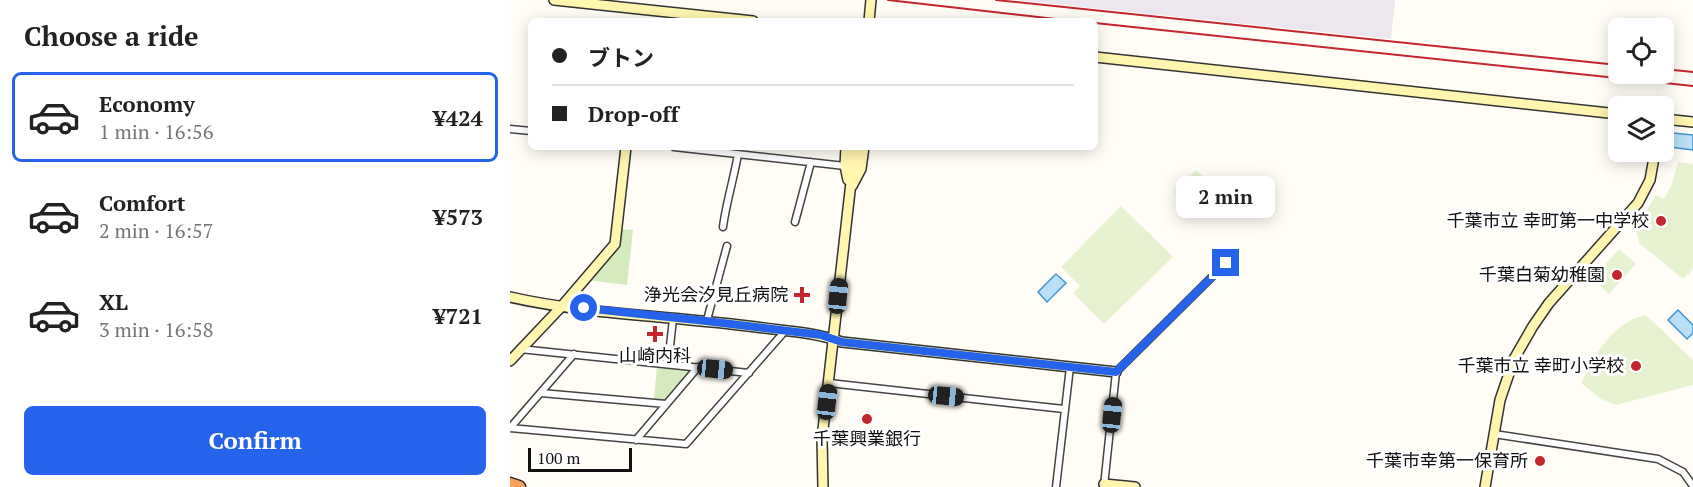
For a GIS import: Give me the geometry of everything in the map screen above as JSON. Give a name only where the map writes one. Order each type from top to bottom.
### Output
[{"type":"highway","points":[[510,484],[519,487]]},
{"type":"street","points":[[554,0],[691,18]]},
{"type":"street","points":[[869,18],[871,0]]},
{"type":"street","points":[[639,18],[640,10]]},
{"type":"street","points":[[1098,57],[1608,113]]},
{"type":"street","points":[[1674,120],[1693,122]]},
{"type":"street","points":[[510,129],[528,131]]},
{"type":"street","points":[[510,361],[562,306],[615,244],[626,150]]},
{"type":"street","points":[[701,150],[846,166]]},
{"type":"street","points":[[851,188],[846,166],[854,150]]},
{"type":"street","points":[[823,487],[822,438],[855,150]]},
{"type":"street","points":[[723,227],[738,154]]},
{"type":"street","points":[[795,222],[811,162]]},
{"type":"street","points":[[1488,485],[1500,400],[1507,376],[1521,346],[1549,303],[1638,203],[1650,180],[1653,162]]},
{"type":"street","points":[[706,321],[727,246]]},
{"type":"street","points":[[1135,487],[1104,485],[1116,372],[1226,263]]},
{"type":"street","points":[[510,297],[562,306],[821,335],[842,342],[1116,372]]},
{"type":"street","points":[[668,364],[673,319]]},
{"type":"street","points":[[510,428],[686,444],[785,331]]},
{"type":"street","points":[[520,349],[749,373]]},
{"type":"street","points":[[510,428],[574,354]]},
{"type":"street","points":[[636,440],[698,367]]},
{"type":"street","points":[[1056,487],[1070,367]]},
{"type":"street","points":[[829,383],[1064,409]]},
{"type":"street","points":[[542,393],[666,404]]},
{"type":"street","points":[[1494,434],[1658,459],[1683,472],[1693,486]]},
{"type":"shaded area","points":[[1014,0],[1395,0],[1391,39]]},
{"type":"green space","points":[[1678,162],[1693,164],[1693,269],[1683,279],[1639,243],[1636,228],[1656,195],[1664,199],[1672,184]]},
{"type":"green space","points":[[1196,170],[1218,192],[1196,214],[1174,192]]},
{"type":"green space","points":[[1121,206],[1173,257],[1104,324],[1073,293],[1080,286],[1061,267]]},
{"type":"green space","points":[[620,229],[633,230],[627,285],[587,280]]},
{"type":"green space","points":[[1619,249],[1636,264],[1609,294],[1592,279]]},
{"type":"green space","name":"千葉市立 幸町小学校","points":[[1646,315],[1693,360],[1693,385],[1616,405],[1601,399],[1581,383],[1599,351],[1614,332],[1634,319]]},
{"type":"green space","points":[[657,366],[688,368],[690,373],[665,400],[654,399]]},
{"type":"water","points":[[1674,133],[1693,135],[1693,150],[1674,148]]},
{"type":"water","points":[[1056,274],[1066,283],[1047,302],[1038,292]]},
{"type":"water","points":[[1678,310],[1693,325],[1693,333],[1687,339],[1668,320]]},
{"type":"railway","points":[[888,0],[1047,18]]},
{"type":"railway","points":[[996,0],[1608,64]]},
{"type":"railway","points":[[1098,23],[1693,86]]},
{"type":"railway","points":[[1674,70],[1693,72]]},
{"type":"place","name":"千葉市立 幸町第一中学校","points":[[1661,221]]},
{"type":"place","name":"千葉白菊幼稚園","points":[[1617,275]]},
{"type":"place","name":"浄光会汐見丘病院","points":[[802,295]]},
{"type":"place","name":"山崎内科","points":[[655,334]]},
{"type":"place","name":"千葉市立 幸町小学校","points":[[1636,366]]},
{"type":"place","name":"千葉興業銀行","points":[[867,419]]},
{"type":"place","name":"千葉市幸第一保育所","points":[[1540,461]]},
{"type":"route","points":[[584,308],[821,335],[842,342],[1116,372],[1226,263]]}]
